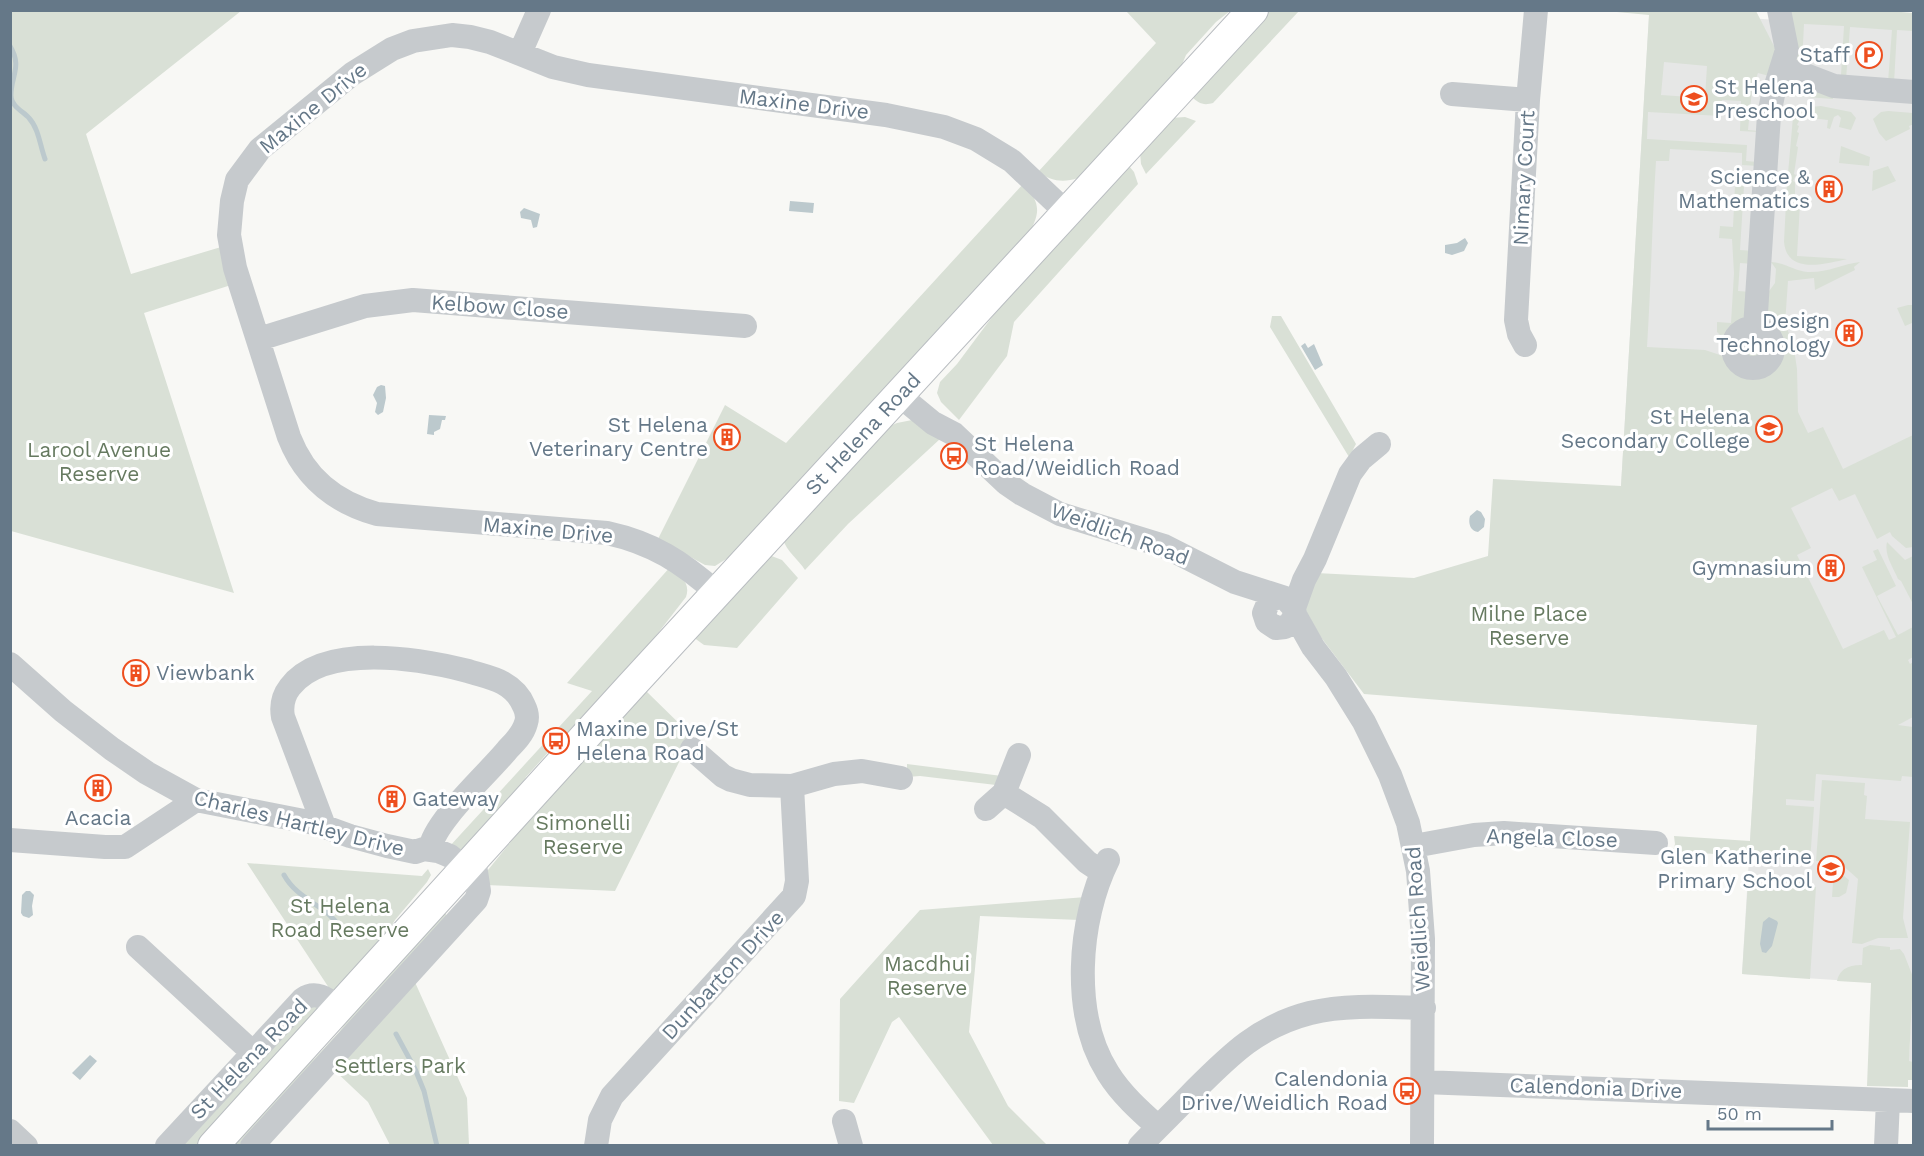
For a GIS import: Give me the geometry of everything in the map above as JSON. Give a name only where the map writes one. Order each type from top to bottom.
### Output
[{"type":"main road","name":"St Helena Road","points":[[213,1146],[1252,10]]},
{"type":"street","points":[[520,53],[539,10]]},
{"type":"street","name":"Nimary Court","points":[[1528,351],[1519,334],[1516,320],[1528,100],[1536,10]]},
{"type":"street","points":[[1765,10],[1783,62],[1800,72],[1834,86],[1914,92]]},
{"type":"street","points":[[1755,328],[1769,116],[1787,48],[1779,10]]},
{"type":"street","name":"Maxine Drive","points":[[717,593],[674,558],[644,543],[625,537],[607,533],[394,516],[360,509],[331,494],[317,482],[296,454],[235,268],[229,234],[232,201],[237,180],[260,149],[352,74],[383,54],[413,41],[452,35],[470,37],[520,53],[553,67],[588,75],[886,115],[944,127],[976,139],[1012,161],[1067,213]]},
{"type":"street","points":[[1452,94],[1528,100]]},
{"type":"street","name":"Kelbow Close","points":[[259,339],[365,306],[413,300],[745,326]]},
{"type":"street","name":"Weidlich Road","points":[[905,389],[933,423],[954,434],[1006,483],[1040,505],[1083,523],[1164,546],[1197,561],[1282,610],[1341,685],[1373,738],[1401,801],[1414,846],[1423,939],[1422,1146]]},
{"type":"street","points":[[1282,610],[1304,580],[1315,559],[1350,474],[1361,459],[1379,444]]},
{"type":"street","points":[[324,826],[283,717],[281,709],[287,692],[302,676],[313,669],[341,660],[372,658],[442,664],[503,683],[522,700],[527,720],[516,741],[443,822],[423,850]]},
{"type":"street","name":"Charles Hartley Drive","points":[[10,664],[63,711],[112,749],[147,773],[196,800],[324,826],[368,842],[423,850],[458,876]]},
{"type":"street","points":[[692,749],[731,780],[750,785],[792,786],[847,772],[875,772],[901,778]]},
{"type":"street","points":[[1019,755],[995,801],[1042,817],[1077,853],[1105,866],[1090,911],[1086,937],[1083,978],[1088,1022],[1099,1058],[1107,1072],[1123,1094],[1158,1127]]},
{"type":"street","name":"Dunbarton Drive","points":[[596,1146],[600,1120],[612,1096],[794,896],[797,881],[792,786]]},
{"type":"street","points":[[10,840],[125,847],[196,800]]},
{"type":"street","name":"Angela Close","points":[[1414,846],[1466,836],[1497,833],[1656,843]]},
{"type":"street","points":[[455,923],[452,914],[458,876]]},
{"type":"street","points":[[252,1146],[478,896],[458,876]]},
{"type":"street","points":[[138,947],[252,1052]]},
{"type":"street","name":"St Helena Road","points":[[167,1146],[307,995],[319,995],[338,1007]]},
{"type":"street","points":[[1140,1146],[1230,1055],[1250,1039],[1278,1024],[1331,1009],[1424,1008]]},
{"type":"street","name":"Calendonia Drive","points":[[1423,1082],[1914,1101]]},
{"type":"street","points":[[1886,1146],[1888,1100]]},
{"type":"street","points":[[844,1121],[851,1146]]},
{"type":"street","points":[[10,1131],[26,1146]]},
{"type":"shaded area","name":"St Helena Secondary College","points":[[1649,16],[1749,18],[1913,30],[1913,1080],[1908,1080],[1912,985],[1742,974],[1757,725],[1606,713]]},
{"type":"shaded area","points":[[790,201],[814,203],[813,213],[789,211]]},
{"type":"shaded area","points":[[524,208],[540,214],[537,227],[533,228],[531,220],[521,218],[520,212]]},
{"type":"shaded area","points":[[1465,238],[1468,243],[1464,251],[1452,255],[1445,253],[1445,245],[1457,243]]},
{"type":"shaded area","points":[[1305,343],[1308,348],[1314,344],[1323,365],[1315,370],[1301,346]]},
{"type":"shaded area","points":[[385,386],[386,398],[383,412],[378,415],[375,412],[377,403],[373,395],[377,387]]},
{"type":"shaded area","points":[[429,415],[446,416],[445,420],[442,420],[440,429],[434,432],[434,435],[427,434]]},
{"type":"shaded area","points":[[1477,510],[1485,519],[1484,527],[1478,532],[1471,528],[1469,521],[1470,516]]},
{"type":"shaded area","points":[[26,891],[34,895],[33,915],[29,918],[21,913],[22,895]]},
{"type":"shaded area","points":[[1769,917],[1778,923],[1772,946],[1766,953],[1762,952],[1760,944],[1763,922]]},
{"type":"shaded area","points":[[90,1055],[97,1061],[80,1080],[72,1073]]},
{"type":"green space","points":[[1878,10],[1913,13],[1913,31],[1897,30],[1894,83],[1888,82],[1892,30],[1850,27],[1846,79],[1841,75],[1844,26],[1804,24],[1802,65],[1815,66],[1815,73],[1797,64],[1789,11]]},
{"type":"green space","name":"Larool Avenue Reserve","points":[[10,11],[241,11],[86,134],[131,274],[221,247],[231,285],[144,313],[234,593],[11,531]]},
{"type":"green space","points":[[1126,11],[1230,11],[1216,22],[1186,55],[1179,72],[1078,178],[1062,181],[1038,172],[1156,43]]},
{"type":"green space","points":[[1269,11],[1299,11],[1213,103],[1198,102],[1191,96]]},
{"type":"green space","name":"Milne Place Reserve","points":[[1606,11],[1756,11],[1776,50],[1769,76],[1758,73],[1752,90],[1748,130],[1759,132],[1740,131],[1741,101],[1722,100],[1721,116],[1648,112],[1647,139],[1747,145],[1746,161],[1758,162],[1758,166],[1742,165],[1742,153],[1670,149],[1669,161],[1656,161],[1647,347],[1705,350],[1720,355],[1747,373],[1772,368],[1779,355],[1779,343],[1767,309],[1767,294],[1775,283],[1776,269],[1771,262],[1808,272],[1860,262],[1854,267],[1855,270],[1815,290],[1814,278],[1788,281],[1785,324],[1793,343],[1797,369],[1798,412],[1808,433],[1823,427],[1843,469],[1913,435],[1913,547],[1906,548],[1890,532],[1877,539],[1855,494],[1839,501],[1832,488],[1791,508],[1811,548],[1797,555],[1843,649],[1884,630],[1889,640],[1896,637],[1862,567],[1877,560],[1873,551],[1878,549],[1896,586],[1877,596],[1898,635],[1913,627],[1913,657],[1908,660],[1910,664],[1913,662],[1913,717],[1898,725],[1913,727],[1913,777],[1902,776],[1901,781],[1816,774],[1814,801],[1786,799],[1786,805],[1814,807],[1810,861],[1673,851],[1674,836],[1750,841],[1757,725],[1364,694],[1320,636],[1301,602],[1316,573],[1414,578],[1488,556],[1493,479],[1621,486],[1649,15]],"holes":[[[1664,62],[1707,66],[1705,98],[1661,95]]]},
{"type":"green space","points":[[1792,81],[1834,91],[1833,99],[1794,96],[1787,91]]},
{"type":"green space","points":[[1821,106],[1851,112],[1856,118],[1851,130],[1839,127],[1841,118],[1838,115],[1834,117],[1830,129],[1827,128],[1828,120],[1801,117],[1797,125],[1799,133],[1794,174],[1796,175],[1793,181],[1795,182],[1795,197],[1786,196],[1793,117],[1799,108]]},
{"type":"green space","points":[[1881,112],[1913,113],[1914,124],[1909,126],[1910,129],[1886,141],[1879,133],[1873,119]]},
{"type":"green space","points":[[1185,117],[1196,121],[1146,174],[1141,164],[1140,152],[1171,118]]},
{"type":"green space","points":[[1841,146],[1870,157],[1869,166],[1839,163]]},
{"type":"green space","points":[[1129,166],[1138,184],[1014,322],[1007,356],[959,420],[941,402],[937,393],[940,382],[957,364],[1004,301]]},
{"type":"green space","points":[[1888,166],[1896,181],[1872,191],[1873,171]]},
{"type":"green space","points":[[1726,180],[1756,182],[1756,186],[1744,186],[1740,250],[1754,251],[1753,264],[1740,263],[1738,291],[1751,292],[1743,320],[1734,330],[1720,335],[1717,332],[1717,322],[1731,323],[1734,273],[1732,239],[1719,238],[1720,226],[1733,227],[1735,185],[1724,184]]},
{"type":"green space","points":[[1024,183],[1033,195],[1037,206],[1036,217],[1030,231],[731,556],[715,566],[705,565],[658,539],[725,405],[786,443]]},
{"type":"green space","points":[[1786,203],[1800,204],[1797,256],[1847,259],[1808,265],[1792,259],[1784,242]]},
{"type":"green space","points":[[1913,305],[1913,325],[1912,323],[1905,326],[1897,308]]},
{"type":"green space","points":[[1272,316],[1281,316],[1356,444],[1349,457],[1270,327]]},
{"type":"green space","points":[[1753,335],[1762,339],[1766,348],[1762,357],[1753,361],[1744,357],[1740,348],[1744,339]]},
{"type":"green space","points":[[912,420],[940,439],[848,524],[805,570],[787,548],[783,539],[890,426]]},
{"type":"green space","points":[[1887,542],[1905,560],[1913,556],[1913,604],[1889,561]]},
{"type":"green space","points":[[769,555],[782,560],[798,578],[737,648],[704,645],[693,637]]},
{"type":"green space","points":[[671,566],[686,583],[686,597],[627,673],[575,730],[552,748],[526,777],[517,792],[462,851],[449,847],[592,691],[567,683]]},
{"type":"green space","name":"Simonelli Reserve","points":[[645,690],[692,736],[615,891],[486,885],[484,875],[539,807]]},
{"type":"green space","points":[[907,764],[1002,776],[996,785],[920,776],[907,777]]},
{"type":"green space","points":[[1822,780],[1865,783],[1864,795],[1867,796],[1865,819],[1910,822],[1903,918],[1908,938],[1878,938],[1862,944],[1852,943],[1858,879],[1840,863],[1816,861]]},
{"type":"green space","name":"St Helena Road Reserve","points":[[247,863],[422,876],[428,869],[431,875],[395,920],[384,938],[341,989],[331,991]]},
{"type":"green space","points":[[1834,868],[1849,880],[1846,893],[1839,897],[1832,897]]},
{"type":"green space","points":[[1748,882],[1816,887],[1810,979],[1742,974]]},
{"type":"green space","name":"Macdhui Reserve","points":[[1086,897],[1080,920],[980,916],[969,1032],[1008,1106],[1047,1145],[993,1145],[899,1017],[892,1022],[854,1103],[839,1101],[840,999],[920,910]]},
{"type":"green space","points":[[443,910],[447,916],[242,1145],[229,1146],[289,1079],[315,1058],[340,1031],[356,1008]]},
{"type":"green space","points":[[1870,945],[1890,947],[1890,950],[1900,949],[1913,977],[1909,1061],[1913,1062],[1914,1080],[1908,1080],[1908,1087],[1867,1086],[1871,983],[1837,981],[1840,973],[1846,968],[1862,965],[1863,948]]},
{"type":"green space","name":"Settlers Park","points":[[414,980],[467,1098],[469,1145],[390,1145],[368,1102],[333,1069]]},
{"type":"green space","points":[[323,1004],[197,1145],[177,1146],[306,1006]]},
{"type":"waterway","points":[[10,46],[16,60],[11,90],[12,101],[32,122],[45,159]]},
{"type":"waterway","points":[[284,875],[297,891],[326,912],[348,937]]},
{"type":"waterway","points":[[396,1034],[424,1091],[437,1146]]},
{"type":"place","name":"Staff","points":[[1869,55]]},
{"type":"place","name":"St Helena Preschool","points":[[1694,99]]},
{"type":"place","name":"Science & Mathematics","points":[[1829,189]]},
{"type":"place","name":"Design Technology","points":[[1849,333]]},
{"type":"place","name":"St Helena Secondary College","points":[[1769,429]]},
{"type":"place","name":"St Helena Veterinary Centre","points":[[727,437]]},
{"type":"place","name":"St Helena Road/Weidlich Road","points":[[954,456]]},
{"type":"place","name":"Gymnasium","points":[[1831,568]]},
{"type":"place","name":"Viewbank","points":[[136,673]]},
{"type":"place","name":"Maxine Drive/St Helena Road","points":[[556,741]]},
{"type":"place","name":"Acacia","points":[[98,788]]},
{"type":"place","name":"Gateway","points":[[392,799]]},
{"type":"place","name":"Glen Katherine Primary School","points":[[1831,869]]},
{"type":"place","name":"Calendonia Drive/Weidlich Road","points":[[1407,1091]]}]
